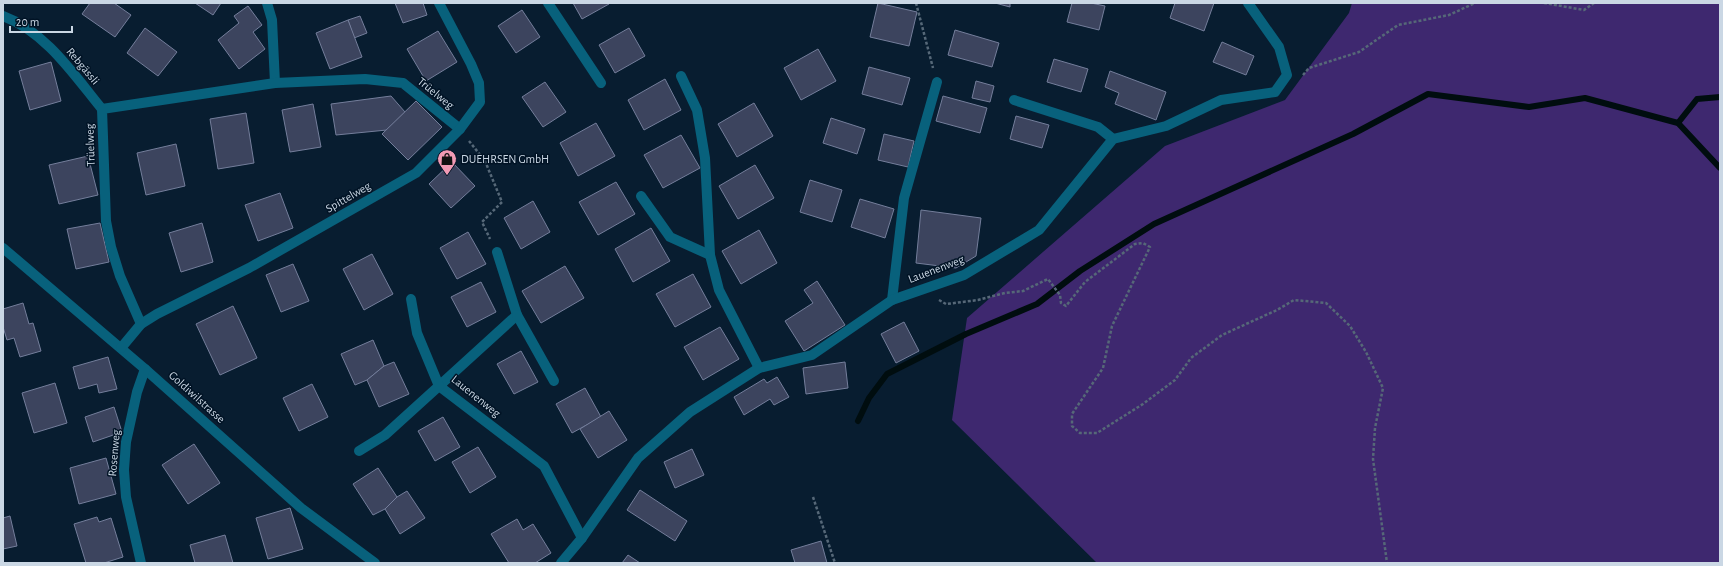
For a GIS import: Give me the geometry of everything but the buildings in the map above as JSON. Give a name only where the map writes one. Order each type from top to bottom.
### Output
[{"type":"street","points":[[267,3],[272,20],[275,83]]},
{"type":"street","name":"Spittelweg","points":[[121,348],[141,324],[249,268],[416,173],[460,129],[480,102],[479,83],[471,64],[439,3]]},
{"type":"street","points":[[548,3],[601,83]]},
{"type":"street","points":[[1014,100],[1098,127],[1112,139],[1166,126],[1221,100],[1275,92],[1287,75],[1278,47],[1248,3]]},
{"type":"street","name":"Rebgässli","points":[[3,16],[11,19],[33,33],[53,50],[102,109]]},
{"type":"street","points":[[681,76],[697,110],[705,158],[710,255],[719,290],[759,368]]},
{"type":"street","name":"Trüelweg","points":[[141,324],[120,276],[111,247],[106,221],[102,109],[275,83],[365,79],[403,83],[460,129]]},
{"type":"street","points":[[892,300],[904,198],[937,82]]},
{"type":"street","name":"Lauenenweg","points":[[562,563],[582,538],[638,458],[690,412],[759,368],[812,355],[892,300],[964,275],[1039,230],[1112,139]]},
{"type":"street","points":[[641,196],[670,237],[710,255]]},
{"type":"street","name":"Goldiwilstrasse","points":[[3,248],[121,348],[301,508],[375,563]]},
{"type":"street","points":[[497,252],[517,315],[554,381]]},
{"type":"street","points":[[359,451],[385,435],[439,386],[417,333],[410,299]]},
{"type":"street","name":"Lauenenweg","points":[[517,315],[439,386],[544,466],[582,538]]},
{"type":"street","name":"Rosenweg","points":[[141,563],[126,497],[124,470],[126,442],[137,392],[145,369]]},
{"type":"path","points":[[916,3],[937,82]]},
{"type":"path","points":[[1302,77],[1309,68],[1359,52],[1398,25],[1449,15],[1475,3]]},
{"type":"path","points":[[1544,3],[1584,10],[1594,3]]},
{"type":"path","points":[[460,129],[485,161],[502,202],[482,222],[497,252]]},
{"type":"path","points":[[917,291],[946,304],[978,300],[1005,293],[1023,291],[1048,279],[1060,295],[1061,303],[1066,306],[1085,282],[1135,244],[1143,244],[1150,247],[1112,326],[1103,368],[1072,414],[1072,426],[1080,433],[1097,433],[1143,404],[1175,380],[1191,358],[1222,335],[1277,310],[1294,300],[1326,303],[1350,326],[1366,352],[1383,388],[1375,428],[1373,459],[1387,563]]},
{"type":"path","points":[[814,497],[835,563]]},
{"type":"shaded area","points":[[1352,3],[1720,3],[1720,563],[1097,563],[952,420],[967,318],[1165,146],[1285,100],[1349,13]]},
{"type":"waterway","points":[[858,421],[869,398],[887,374],[966,334],[1037,304],[1080,271],[1154,224],[1353,134],[1428,94],[1529,107],[1585,98],[1678,123],[1720,168]]},
{"type":"waterway","points":[[1678,123],[1697,99],[1720,97]]},
{"type":"place","name":"DUEHRSEN GmbH","points":[[447,176]]}]
